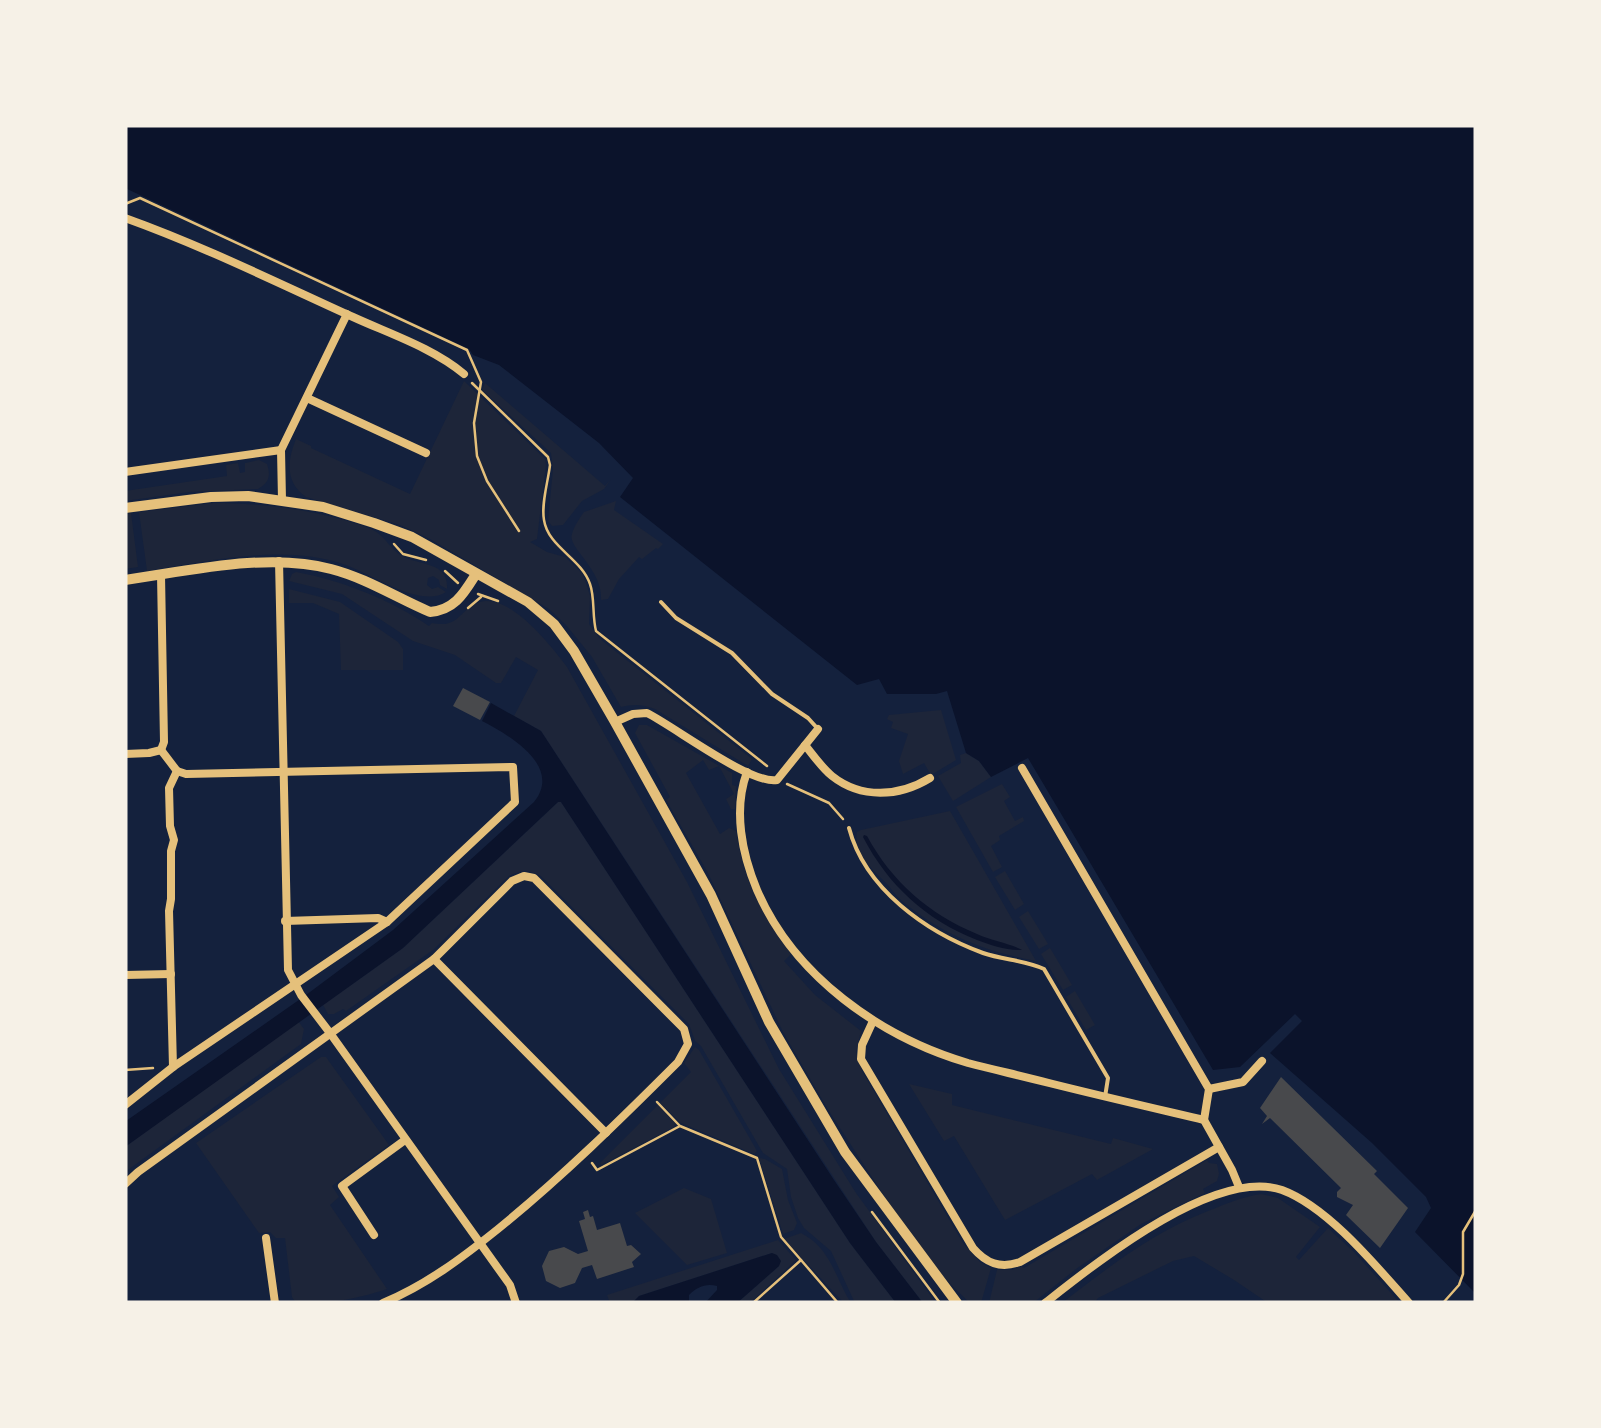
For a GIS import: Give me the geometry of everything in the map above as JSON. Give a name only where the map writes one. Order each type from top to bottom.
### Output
[{"type":"street","points":[[125,218],[347,314],[429,352],[464,374]]},
{"type":"street","points":[[282,500],[281,450],[347,314]]},
{"type":"street","points":[[307,398],[426,453]]},
{"type":"street","points":[[125,472],[281,450]]},
{"type":"street","points":[[125,508],[248,496],[323,508],[412,537],[528,602],[554,624],[616,722],[711,895],[770,1022],[845,1152],[957,1303]]},
{"type":"street","points":[[279,562],[288,970],[316,1017],[510,1286],[516,1303]]},
{"type":"street","points":[[125,580],[250,563],[311,564],[363,580],[430,612],[441,612],[456,603],[476,574]]},
{"type":"street","points":[[161,575],[161,750]]},
{"type":"street","points":[[616,722],[647,713],[767,782],[779,778],[818,728]]},
{"type":"street","points":[[805,745],[831,775],[856,789],[877,794],[903,791],[930,778]]},
{"type":"street","points":[[125,754],[161,750]]},
{"type":"street","points":[[125,1105],[173,1067],[387,922],[515,802],[513,767],[186,774],[177,771],[161,750]]},
{"type":"street","points":[[1022,768],[1209,1089],[1204,1120],[1239,1187]]},
{"type":"street","points":[[173,1067],[169,911],[170,851],[174,840],[169,788],[177,771]]},
{"type":"street","points":[[746,772],[741,788],[742,842],[767,913],[787,943],[826,984],[873,1020],[923,1046],[966,1062],[1204,1120]]},
{"type":"street","points":[[125,1184],[434,959],[512,881],[524,876],[534,878],[684,1029],[688,1044],[678,1062],[545,1191],[439,1274],[382,1303]]},
{"type":"street","points":[[285,922],[378,918],[387,922]]},
{"type":"street","points":[[434,959],[606,1133]]},
{"type":"street","points":[[125,974],[171,974]]},
{"type":"street","points":[[873,1020],[862,1045],[861,1059],[983,1260],[1008,1266],[1020,1262],[1219,1147]]},
{"type":"street","points":[[1209,1089],[1243,1082],[1262,1062]]},
{"type":"street","points":[[374,1235],[342,1186],[405,1140]]},
{"type":"street","points":[[1045,1303],[1100,1260],[1159,1222],[1239,1187],[1274,1188],[1304,1202],[1364,1253],[1408,1303]]},
{"type":"street","points":[[266,1238],[275,1303]]},
{"type":"lane","points":[[662,602],[676,618],[732,653],[772,694],[818,728]]},
{"type":"lane","points":[[849,828],[865,864],[912,915],[965,946],[1044,969],[1108,1078],[1106,1097]]},
{"type":"path","points":[[125,204],[140,198],[467,350],[481,382],[474,423],[477,456],[486,481],[519,531]]},
{"type":"path","points":[[464,374],[548,457],[543,517],[548,533],[584,570],[592,587],[596,631],[779,778],[829,802],[849,828]]},
{"type":"path","points":[[416,556],[426,560]]},
{"type":"path","points":[[442,567],[452,579]]},
{"type":"path","points":[[482,596],[501,602]]},
{"type":"path","points":[[125,1070],[173,1067]]},
{"type":"path","points":[[648,1092],[680,1126],[757,1158],[781,1237],[838,1303]]},
{"type":"path","points":[[586,1153],[597,1170],[680,1126]]},
{"type":"path","points":[[1443,1303],[1460,1285],[1463,1232],[1476,1210]]},
{"type":"path","points":[[753,1303],[801,1260]]},
{"type":"shaded area","points":[[125,125],[1476,125],[1476,1294],[1415,1232],[1431,1208],[1426,1197],[1372,1143],[1270,1053],[1302,1021],[1295,1014],[1240,1067],[1213,1070],[1028,758],[991,777],[979,761],[966,753],[947,691],[887,694],[879,679],[857,685],[620,497],[633,478],[599,443],[499,365],[125,188]]},
{"type":"shaded area","points":[[464,381],[545,459],[537,539],[530,542],[565,557],[583,574],[590,596],[589,624],[600,639],[752,759],[748,766],[655,709],[621,707],[592,657],[549,609],[430,539],[400,525],[306,497],[294,485],[290,463],[296,439],[410,494]]},
{"type":"shaded area","points":[[485,383],[605,486],[611,479],[604,489],[582,501],[563,525],[552,526],[548,521],[551,453],[482,390]]},
{"type":"shaded area","points":[[259,460],[267,464],[269,476],[258,489],[189,492],[125,501],[125,491],[227,476],[226,465],[238,463],[240,473],[245,472],[245,463]]},
{"type":"shaded area","points":[[616,501],[614,510],[663,544],[642,559],[639,557],[619,579],[608,599],[601,600],[597,579],[575,546],[572,534],[584,512]]},
{"type":"shaded area","points":[[213,503],[295,509],[366,527],[402,556],[443,573],[447,589],[433,576],[428,578],[427,585],[446,592],[436,596],[410,593],[346,565],[297,555],[247,556],[147,571],[139,512]]},
{"type":"shaded area","points":[[131,513],[138,567],[125,569],[125,514]]},
{"type":"shaded area","points":[[296,572],[365,592],[429,626],[454,621],[473,605],[492,601],[517,613],[551,647],[567,667],[687,882],[779,1069],[856,1193],[936,1303],[923,1303],[876,1242],[541,731],[514,716],[538,670],[516,657],[501,683],[496,683],[455,655],[413,641],[342,594],[289,581]]},
{"type":"shaded area","points":[[289,589],[340,602],[398,642],[403,649],[403,670],[341,670],[339,614],[313,603],[289,603]]},
{"type":"shaded area","points":[[491,703],[541,731],[834,1180],[923,1303],[896,1303],[850,1243],[561,802],[403,948],[125,1147],[126,1121],[393,930],[534,802],[541,789],[542,776],[537,764],[518,743],[482,721]]},
{"type":"shaded area","points":[[941,710],[956,760],[931,775],[924,763],[903,774],[899,761],[908,734],[891,728],[889,715]]},
{"type":"shaded area","points":[[639,725],[647,725],[732,773],[732,785],[736,786],[735,809],[726,799],[734,794],[719,766],[709,770],[703,760],[686,773],[720,834],[729,828],[736,831],[755,896],[791,954],[784,961],[815,995],[861,1031],[856,1052],[862,1071],[963,1243],[991,1268],[981,1303],[970,1303],[945,1279],[892,1208],[827,1108],[783,1032],[708,873],[666,800],[670,797],[635,733]]},
{"type":"shaded area","points":[[966,753],[979,761],[991,777],[953,801],[938,776],[961,763],[960,755]]},
{"type":"shaded area","points":[[1002,784],[1010,797],[1004,801],[1015,821],[1023,817],[1024,821],[999,836],[1000,840],[991,846],[1002,867],[993,872],[956,807]]},
{"type":"shaded area","points":[[558,802],[850,1243],[896,1303],[854,1301],[831,1251],[798,1218],[787,1169],[763,1153],[695,1041],[689,1024],[541,876],[525,872],[509,876],[433,950],[346,1011],[328,1014],[323,1005],[403,948]]},
{"type":"shaded area","points":[[950,811],[1036,961],[982,947],[932,923],[899,898],[860,851],[856,838],[861,830]]},
{"type":"shaded area","points":[[864,835],[900,882],[943,917],[1022,950],[977,940],[925,911],[884,871]]},
{"type":"shaded area","points":[[1005,871],[1024,904],[1015,910],[995,877]]},
{"type":"shaded area","points":[[1028,911],[1048,944],[1039,949],[1019,917]]},
{"type":"shaded area","points":[[1050,948],[1072,985],[1063,990],[1041,954]]},
{"type":"shaded area","points":[[1075,991],[1095,1025],[1086,1030],[1066,997]]},
{"type":"shaded area","points":[[298,1021],[304,1029],[301,1044],[125,1172],[125,1147]]},
{"type":"shaded area","points":[[695,1047],[757,1151],[754,1154],[681,1123],[660,1103],[691,1072],[684,1063]]},
{"type":"shaded area","points":[[326,1057],[389,1145],[332,1186],[339,1197],[330,1205],[387,1289],[343,1300],[296,1303],[285,1238],[276,1238],[270,1232],[259,1233],[196,1143]]},
{"type":"shaded area","points":[[909,1084],[952,1094],[952,1105],[1111,1144],[1113,1138],[1153,1149],[1097,1180],[1092,1174],[1005,1220],[954,1136],[944,1141]]},
{"type":"shaded area","points":[[658,1105],[675,1123],[674,1127],[601,1165],[600,1163]]},
{"type":"shaded area","points":[[759,1158],[782,1169],[797,1223],[794,1230],[783,1234]]},
{"type":"shaded area","points":[[1207,1160],[1217,1164],[1219,1174],[1217,1181],[1203,1189],[1205,1193],[1141,1224],[1033,1303],[989,1303],[997,1270],[1024,1268]]},
{"type":"shaded area","points":[[684,1188],[711,1199],[727,1253],[687,1265],[635,1213]]},
{"type":"shaded area","points":[[1261,1194],[1278,1198],[1320,1227],[1296,1257],[1299,1260],[1328,1228],[1400,1303],[1268,1303],[1194,1256],[1173,1261],[1094,1303],[1062,1303],[1169,1229],[1228,1203]]},
{"type":"shaded area","points":[[801,1233],[826,1255],[851,1303],[844,1303],[784,1239]]},
{"type":"shaded area","points":[[778,1240],[796,1260],[750,1303],[737,1303],[779,1266],[772,1253],[639,1296],[632,1303],[610,1303],[607,1295]]},
{"type":"shaded area","points":[[772,1253],[781,1261],[779,1266],[737,1303],[705,1303],[717,1290],[717,1286],[709,1285],[692,1292],[689,1303],[632,1303],[639,1296]]},
{"type":"building","points":[[463,688],[490,702],[480,720],[453,706]]},
{"type":"building","points":[[1281,1077],[1377,1171],[1374,1174],[1408,1208],[1380,1248],[1346,1215],[1353,1205],[1337,1197],[1341,1188],[1270,1118],[1262,1124],[1267,1116],[1260,1108]]},
{"type":"building","points":[[588,1210],[597,1230],[620,1223],[627,1246],[641,1254],[632,1262],[634,1267],[597,1279],[592,1265],[582,1268],[575,1283],[560,1288],[546,1281],[542,1266],[549,1251],[564,1247],[578,1254],[588,1251],[579,1221],[585,1219],[583,1212]]}]
